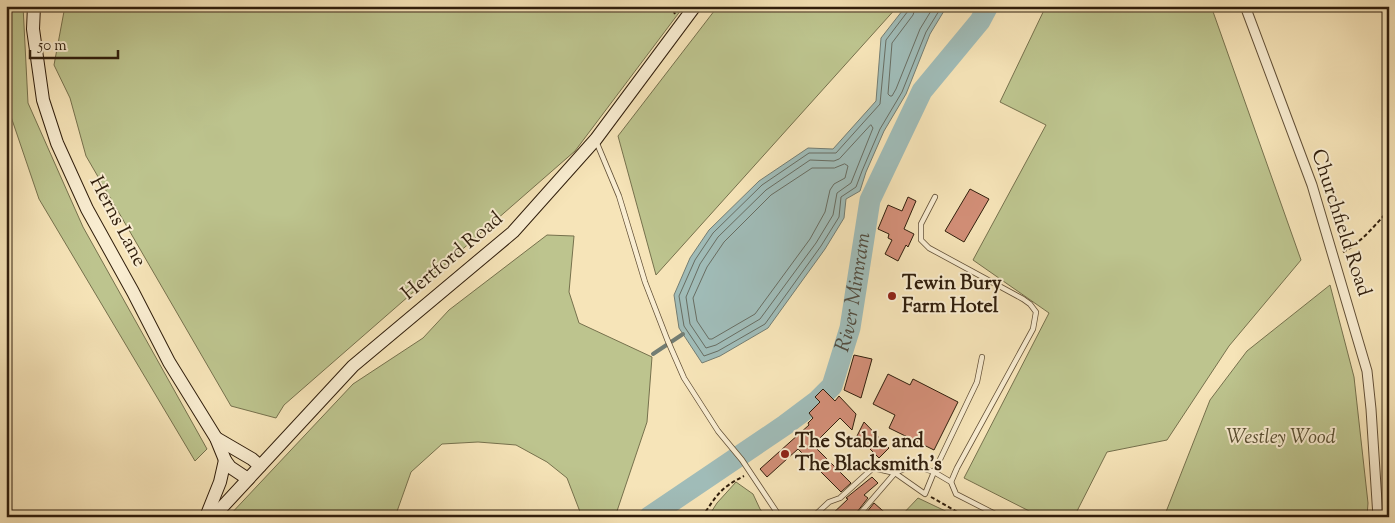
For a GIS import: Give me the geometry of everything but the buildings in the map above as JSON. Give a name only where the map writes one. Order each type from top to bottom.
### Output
[{"type":"main road","name":"Herns Lane","points":[[34,6],[33,29],[43,100],[56,143],[87,208],[133,292],[168,362],[216,438],[225,460],[230,467],[248,479]]},
{"type":"main road","name":"Hertford Road","points":[[213,517],[353,366],[513,232],[596,139],[696,6]]},
{"type":"main road","name":"Herns Lane","points":[[216,438],[252,459],[260,466]]},
{"type":"main road","points":[[206,517],[220,482],[225,460]]},
{"type":"street","name":"Churchfield Road","points":[[1245,6],[1312,185],[1367,371],[1378,517]]},
{"type":"lane","points":[[596,139],[619,196],[645,282],[670,348],[684,378],[706,414],[742,460],[780,517]]},
{"type":"lane","points":[[934,197],[921,224],[921,240],[928,248],[1023,299],[1036,312],[1033,329],[956,468],[951,482]]},
{"type":"lane","points":[[813,517],[829,502],[840,498],[873,468],[895,473],[925,494],[977,382],[982,357]]},
{"type":"lane","points":[[857,517],[895,473],[913,464],[934,472],[951,482],[956,494],[1001,517]]},
{"type":"path","points":[[1333,256],[1351,248],[1389,210]]},
{"type":"path","points":[[702,517],[720,490],[729,483],[750,473]]},
{"type":"path","points":[[925,494],[966,517]]},
{"type":"green space","points":[[6,6],[23,6],[28,103],[83,227],[207,449],[195,461],[39,199],[6,102]]},
{"type":"green space","points":[[65,6],[684,6],[575,151],[284,405],[276,418],[231,406],[86,156],[70,98],[54,65]]},
{"type":"green space","points":[[718,6],[898,6],[656,275],[618,136]]},
{"type":"green space","points":[[1046,6],[1211,6],[1301,260],[1229,346],[1167,440],[1107,452],[1074,517],[1041,517],[964,478],[1049,313],[973,260],[1046,125],[1000,102]]},
{"type":"green space","points":[[547,235],[574,236],[569,292],[579,323],[652,357],[647,422],[615,517],[582,517],[567,478],[547,462],[516,445],[478,442],[442,444],[411,472],[395,517],[228,517],[353,384],[423,338],[449,310]]},
{"type":"green space","name":"Westley Wood","points":[[1330,285],[1354,377],[1368,503],[1367,517],[1164,517],[1210,400],[1247,351]]},
{"type":"green space","points":[[736,482],[753,494],[766,517],[708,517],[717,503]]},
{"type":"green space","points":[[918,498],[958,517],[900,517]]},
{"type":"water","points":[[906,6],[947,6],[930,34],[906,94],[884,131],[860,191],[846,199],[844,218],[825,249],[768,328],[720,356],[702,363],[679,328],[674,295],[690,258],[709,230],[759,181],[808,148],[833,149],[876,101],[881,38]]},
{"type":"waterway","name":"River Mimram","points":[[649,517],[785,425],[817,401],[832,386],[850,328],[870,200],[922,91],[980,21],[988,6]]},
{"type":"waterway","points":[[653,354],[683,334]]},
{"type":"place","name":"Tewin Bury Farm Hotel","points":[[892,296]]},
{"type":"place","name":"The Stable and The Blacksmith's","points":[[785,454]]}]
